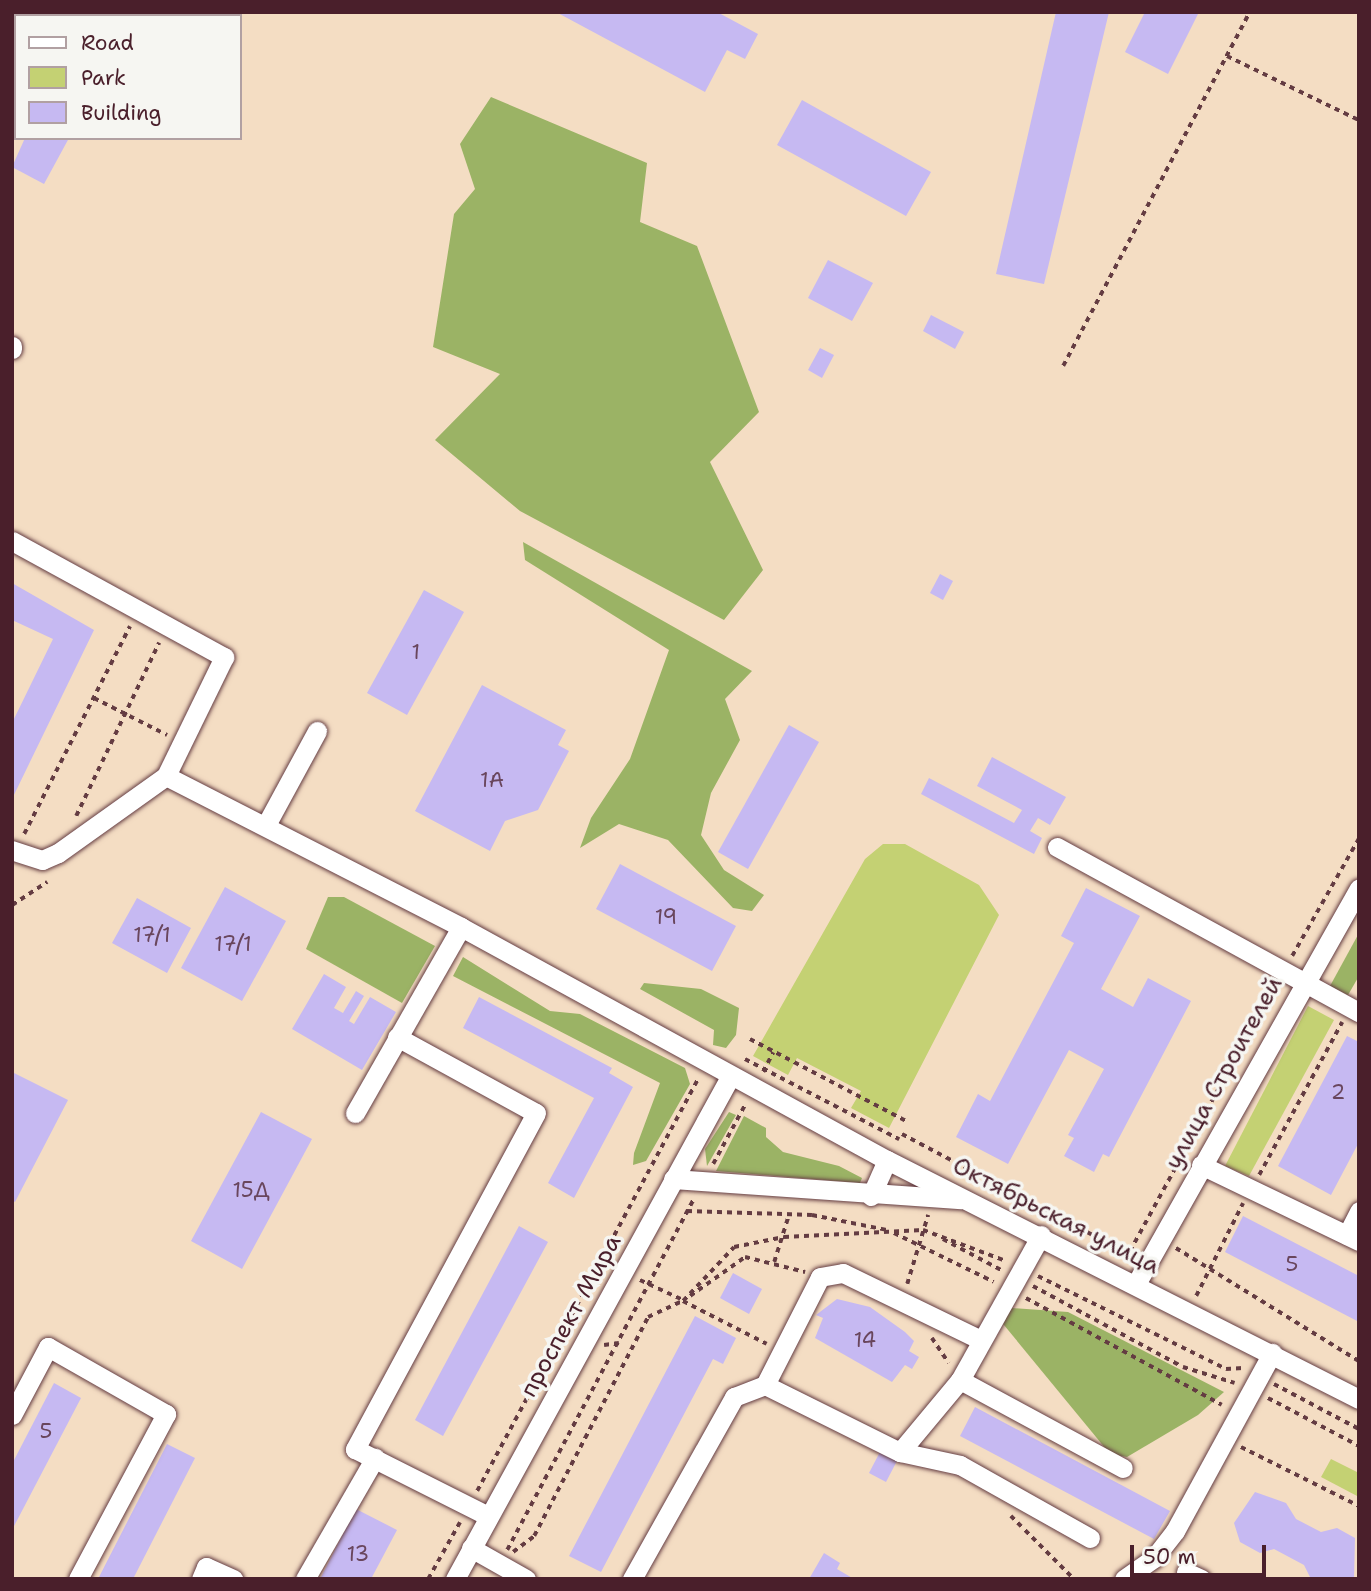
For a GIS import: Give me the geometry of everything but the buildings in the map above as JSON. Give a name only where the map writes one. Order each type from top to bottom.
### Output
[{"type":"street","points":[[12,541],[224,657],[179,741],[166,776],[58,853],[42,860],[13,851]]},
{"type":"street","points":[[266,825],[317,731]]},
{"type":"street","name":"Октябрьская улица","points":[[166,776],[461,927],[730,1077],[887,1160],[935,1191],[969,1199],[1359,1399]]},
{"type":"street","points":[[1057,847],[1355,1010]]},
{"type":"street","name":"улица Строителей","points":[[1136,1284],[1158,1238],[1359,889]]},
{"type":"street","points":[[355,1113],[461,927]]},
{"type":"street","points":[[397,1037],[536,1113],[355,1449],[488,1516]]},
{"type":"street","name":"проспект Мира","points":[[455,1579],[730,1077]]},
{"type":"street","points":[[871,1196],[887,1160]]},
{"type":"street","points":[[1201,1165],[1353,1238],[1359,1211]]},
{"type":"street","points":[[673,1179],[871,1196],[935,1191]]},
{"type":"street","points":[[900,1452],[960,1380],[979,1339],[1041,1235]]},
{"type":"street","points":[[632,1579],[734,1397],[765,1385],[820,1277],[843,1273],[979,1339]]},
{"type":"street","points":[[12,1415],[48,1347],[166,1414],[78,1579]]},
{"type":"street","points":[[1124,1579],[1154,1558],[1175,1531],[1272,1353]]},
{"type":"street","points":[[960,1380],[1123,1468]]},
{"type":"street","points":[[765,1385],[900,1452],[960,1465],[1090,1538]]},
{"type":"street","points":[[305,1579],[375,1458]]},
{"type":"street","points":[[471,1548],[526,1579]]},
{"type":"street","points":[[201,1579],[206,1567],[233,1579]]},
{"type":"path","points":[[1063,366],[1250,12]]},
{"type":"path","points":[[1227,56],[1359,120]]},
{"type":"path","points":[[13,851],[139,609]]},
{"type":"path","points":[[58,853],[168,625]]},
{"type":"path","points":[[94,698],[179,741]]},
{"type":"path","points":[[1117,1274],[1359,838]]},
{"type":"path","points":[[12,905],[47,882]]},
{"type":"path","points":[[1190,1311],[1206,1264],[1355,1010]]},
{"type":"path","points":[[750,1040],[908,1122]]},
{"type":"path","points":[[500,1564],[773,1052]]},
{"type":"path","points":[[741,1057],[946,1156],[1129,1254]]},
{"type":"path","points":[[428,1579],[705,1063]]},
{"type":"path","points":[[946,1156],[906,1279],[913,1309],[960,1380]]},
{"type":"path","points":[[687,1211],[789,1214],[868,1222],[1015,1278],[1226,1369],[1250,1368],[1256,1383],[1359,1446]]},
{"type":"path","points":[[774,1262],[789,1214]]},
{"type":"path","points":[[1140,1229],[1206,1264],[1359,1361]]},
{"type":"path","points":[[923,1230],[1015,1278],[1240,1414]]},
{"type":"path","points":[[683,1301],[734,1247],[784,1237],[923,1230],[1183,1367],[1256,1383],[1359,1429]]},
{"type":"path","points":[[500,1564],[534,1536],[648,1317],[683,1301],[745,1257],[774,1262],[820,1277]]},
{"type":"path","points":[[601,1259],[781,1351]]},
{"type":"path","points":[[1226,1440],[1359,1506]]},
{"type":"path","points":[[1007,1513],[1074,1579]]},
{"type":"green space","points":[[491,97],[647,163],[640,222],[697,246],[759,412],[710,462],[763,570],[724,620],[520,511],[435,440],[500,374],[433,347],[454,214],[475,189],[460,144]]},
{"type":"green space","points":[[523,542],[752,671],[725,699],[740,740],[711,793],[701,835],[724,870],[764,895],[752,911],[733,908],[668,840],[619,824],[580,848],[591,818],[630,759],[669,650],[525,560]]},
{"type":"green space","points":[[883,844],[905,844],[979,885],[999,915],[889,1128],[851,1108],[861,1091],[797,1058],[788,1075],[753,1056],[865,859]]},
{"type":"green space","points":[[328,897],[344,897],[435,946],[402,1003],[306,949]]},
{"type":"green space","points":[[1359,933],[1359,976],[1348,995],[1330,986]]},
{"type":"green space","points":[[463,957],[550,1011],[580,1014],[685,1068],[690,1084],[646,1161],[633,1165],[634,1153],[660,1083],[453,976]]},
{"type":"green space","points":[[644,983],[701,989],[739,1008],[736,1035],[726,1048],[713,1045],[714,1030],[640,989]]},
{"type":"green space","points":[[1308,1006],[1334,1020],[1249,1176],[1225,1166]]},
{"type":"green space","points":[[729,1112],[736,1115],[707,1166],[705,1149]]},
{"type":"green space","points":[[744,1116],[766,1128],[766,1137],[783,1152],[839,1166],[862,1178],[860,1183],[716,1171]]},
{"type":"green space","points":[[1012,1308],[1068,1312],[1224,1392],[1198,1415],[1127,1457],[1110,1454],[999,1319]]},
{"type":"green space","points":[[1331,1459],[1359,1473],[1359,1497],[1321,1477]]}]
